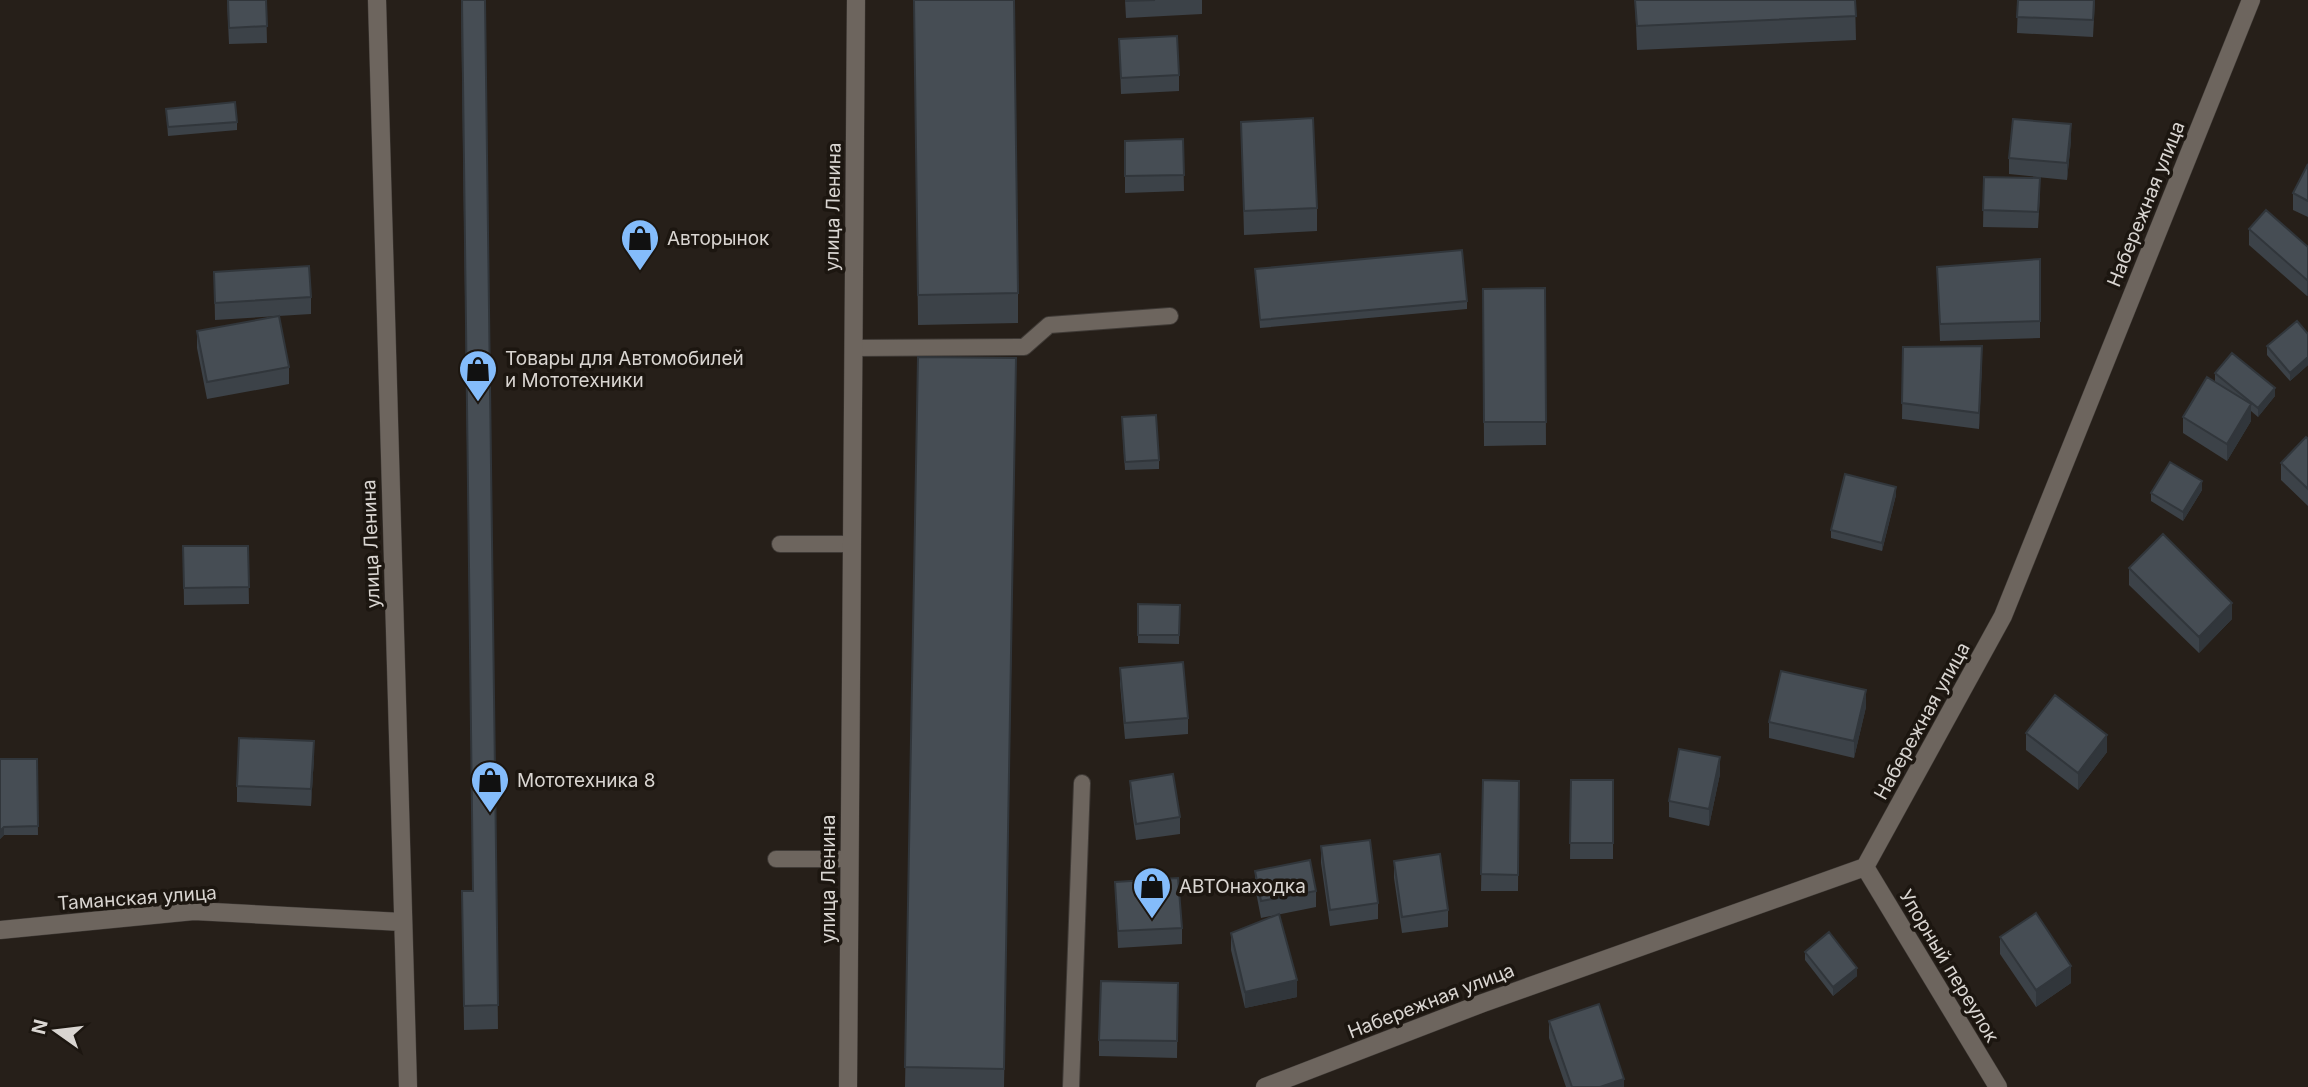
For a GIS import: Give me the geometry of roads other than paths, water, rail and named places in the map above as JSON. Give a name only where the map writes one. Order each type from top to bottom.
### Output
[{"type":"street","name":"улица Ленина","points":[[377,0],[408,1087]]},
{"type":"street","name":"улица Ленина","points":[[848,1087],[856,0]]},
{"type":"street","name":"Набережная улица","points":[[1265,1087],[1483,1003],[1865,867],[2003,616],[2251,0]]},
{"type":"street","name":"Упорный переулок","points":[[1865,867],[1998,1087]]},
{"type":"street","name":"Таманская улица","points":[[0,930],[194,911],[402,922]]},
{"type":"lane","points":[[853,348],[1024,347],[1049,325],[1170,316]]},
{"type":"lane","points":[[780,544],[851,544]]},
{"type":"lane","points":[[1071,1087],[1083,782]]},
{"type":"lane","points":[[776,859],[850,859]]},
{"type":"place","name":"Авторынок","points":[[640,272]]},
{"type":"place","name":"Товары для Автомобилей и Мототехники","points":[[478,403]]},
{"type":"place","name":"Мототехника 8","points":[[490,814]]},
{"type":"place","name":"АВТОнаходка","points":[[1152,920]]}]
